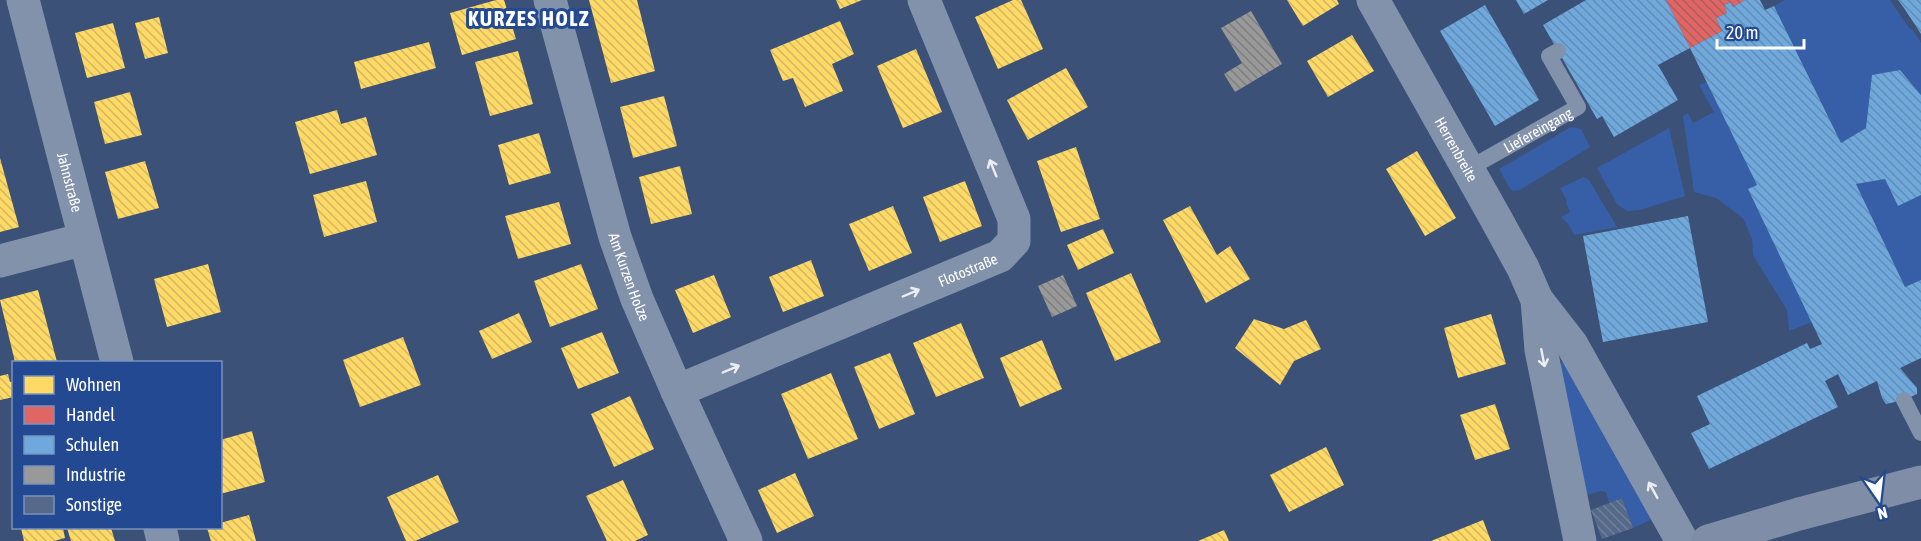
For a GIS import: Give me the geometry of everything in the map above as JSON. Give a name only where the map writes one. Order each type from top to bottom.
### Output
[{"type":"main road","points":[[1708,541],[1921,482]]},
{"type":"street","name":"Jahnstraße","points":[[24,0],[116,361]]},
{"type":"street","name":"Am Kurzen Holze","points":[[550,0],[615,237],[637,299],[746,541]]},
{"type":"street","name":"Flotostraße","points":[[677,391],[1000,256],[1014,240],[1014,219],[924,0]]},
{"type":"street","name":"Herrenbreite","points":[[1373,0],[1468,169],[1537,300],[1572,345],[1682,541]]},
{"type":"street","points":[[0,261],[85,239]]},
{"type":"street","name":"Herrenbreite","points":[[1537,300],[1541,350],[1580,541]]},
{"type":"lane","name":"Liefereingang","points":[[1468,169],[1578,107],[1549,56],[1558,51]]},
{"type":"lane","points":[[1904,400],[1921,434]]},
{"type":"shaded area","points":[[1785,0],[1890,0],[1921,43],[1921,95],[1900,70],[1873,75],[1866,128],[1841,143],[1774,6]]},
{"type":"shaded area","points":[[1707,82],[1757,185],[1748,189],[1812,322],[1789,331],[1787,310],[1753,255],[1752,239],[1743,218],[1716,198],[1694,192],[1683,116],[1688,113],[1693,123],[1714,112],[1699,85]]},
{"type":"shaded area","points":[[1571,127],[1581,129],[1590,147],[1520,190],[1513,191],[1499,169]]},
{"type":"shaded area","points":[[1669,128],[1685,196],[1640,210],[1627,211],[1617,204],[1597,168]]},
{"type":"shaded area","points":[[1584,177],[1589,180],[1617,227],[1574,235],[1569,225],[1561,217],[1570,212],[1560,188]]},
{"type":"shaded area","points":[[1885,179],[1898,206],[1921,195],[1921,280],[1905,287],[1856,184]]},
{"type":"shaded area","points":[[1563,361],[1663,514],[1633,528],[1622,498],[1609,503],[1606,492],[1586,495],[1560,365]]},
{"type":"building: Wohnen","points":[[496,0],[504,0],[516,39],[462,55],[450,13]]},
{"type":"building: Wohnen","points":[[589,0],[637,0],[655,71],[611,83]]},
{"type":"building: Wohnen","points":[[836,0],[862,0],[840,9]]},
{"type":"building: Wohnen","points":[[1013,0],[1021,0],[1043,49],[998,69],[975,17]]},
{"type":"building: Wohnen","points":[[1287,0],[1337,0],[1339,4],[1303,26]]},
{"type":"building: Wohnen","points":[[159,17],[168,53],[145,59],[135,23]]},
{"type":"building: Wohnen","points":[[840,21],[854,54],[832,64],[843,91],[805,107],[793,78],[783,81],[770,50]]},
{"type":"building: Wohnen","points":[[113,23],[125,68],[87,78],[75,33]]},
{"type":"building: Wohnen","points":[[1352,35],[1374,71],[1328,97],[1307,61]]},
{"type":"building: Wohnen","points":[[429,42],[436,68],[361,89],[354,62]]},
{"type":"building: Wohnen","points":[[916,49],[942,112],[903,128],[877,66]]},
{"type":"building: Wohnen","points":[[518,51],[533,104],[490,116],[475,62]]},
{"type":"building: Wohnen","points":[[1066,68],[1088,107],[1028,140],[1007,100]]},
{"type":"building: Wohnen","points":[[130,92],[142,135],[105,144],[94,102]]},
{"type":"building: Wohnen","points":[[664,96],[677,146],[633,158],[620,107]]},
{"type":"building: Wohnen","points":[[337,110],[341,124],[366,117],[377,155],[310,174],[295,122]]},
{"type":"building: Wohnen","points":[[539,133],[551,173],[509,185],[498,145]]},
{"type":"building: Wohnen","points":[[1076,147],[1100,219],[1061,232],[1037,161]]},
{"type":"building: Wohnen","points":[[1417,151],[1456,218],[1425,236],[1386,169]]},
{"type":"building: Wohnen","points":[[0,158],[19,227],[0,232]]},
{"type":"building: Wohnen","points":[[145,161],[159,208],[118,219],[105,172]]},
{"type":"building: Wohnen","points":[[680,166],[692,214],[651,224],[639,177]]},
{"type":"building: Wohnen","points":[[366,181],[377,222],[324,237],[313,195]]},
{"type":"building: Wohnen","points":[[965,181],[982,226],[940,242],[923,197]]},
{"type":"building: Wohnen","points":[[559,202],[571,244],[518,259],[505,216]]},
{"type":"building: Wohnen","points":[[893,206],[912,253],[869,271],[849,224]]},
{"type":"building: Wohnen","points":[[1190,206],[1217,255],[1230,246],[1250,279],[1206,303],[1163,220]]},
{"type":"building: Wohnen","points":[[1103,229],[1114,253],[1078,270],[1067,245]]},
{"type":"building: Wohnen","points":[[811,260],[824,296],[783,312],[769,277]]},
{"type":"building: Wohnen","points":[[208,264],[221,312],[167,327],[154,279]]},
{"type":"building: Wohnen","points":[[581,264],[598,309],[550,327],[534,281]]},
{"type":"building: Wohnen","points":[[1131,273],[1161,342],[1115,361],[1086,293]]},
{"type":"building: Wohnen","points":[[714,275],[731,317],[693,333],[675,290]]},
{"type":"building: Wohnen","points":[[38,290],[57,361],[15,361],[0,300]]},
{"type":"building: Wohnen","points":[[519,313],[532,342],[492,359],[479,331]]},
{"type":"building: Wohnen","points":[[1491,314],[1506,364],[1458,378],[1444,328]]},
{"type":"building: Wohnen","points":[[1254,319],[1284,329],[1306,320],[1321,349],[1294,361],[1280,385],[1235,348]]},
{"type":"building: Wohnen","points":[[961,323],[984,378],[936,397],[913,343]]},
{"type":"building: Wohnen","points":[[602,332],[619,373],[578,389],[561,348]]},
{"type":"building: Wohnen","points":[[403,337],[421,385],[360,407],[343,360]]},
{"type":"building: Wohnen","points":[[1042,340],[1062,389],[1020,407],[1000,358]]},
{"type":"building: Wohnen","points":[[890,353],[915,414],[879,429],[854,367]]},
{"type":"building: Wohnen","points":[[831,373],[858,439],[808,459],[781,394]]},
{"type":"building: Wohnen","points":[[8,374],[10,382],[12,382],[12,397],[0,400],[0,376]]},
{"type":"building: Wohnen","points":[[630,396],[654,449],[614,467],[591,414]]},
{"type":"building: Wohnen","points":[[1495,404],[1510,449],[1475,460],[1460,415]]},
{"type":"building: Wohnen","points":[[252,431],[265,482],[222,493],[222,439]]},
{"type":"building: Wohnen","points":[[1326,447],[1344,485],[1289,512],[1270,475]]},
{"type":"building: Wohnen","points":[[795,473],[814,516],[777,533],[758,490]]},
{"type":"building: Wohnen","points":[[438,475],[459,522],[415,541],[406,541],[387,497]]},
{"type":"building: Wohnen","points":[[623,480],[648,535],[635,541],[607,541],[586,496]]},
{"type":"building: Wohnen","points":[[249,515],[256,541],[211,541],[207,529],[222,529],[222,522]]},
{"type":"building: Wohnen","points":[[1483,520],[1491,541],[1431,541]]},
{"type":"building: Wohnen","points":[[21,529],[63,529],[65,538],[54,541],[24,541]]},
{"type":"building: Wohnen","points":[[67,529],[111,529],[115,541],[71,541]]},
{"type":"building: Wohnen","points":[[1224,530],[1229,541],[1198,541]]},
{"type":"building: Handel","points":[[1666,0],[1745,0],[1733,7],[1731,2],[1724,5],[1727,13],[1716,18],[1722,31],[1690,48]]},
{"type":"building: Schulen","points":[[1516,0],[1548,0],[1524,14]]},
{"type":"building: Schulen","points":[[1586,0],[1666,0],[1690,48],[1658,65],[1678,100],[1614,137],[1602,116],[1597,119],[1543,25]]},
{"type":"building: Schulen","points":[[1745,0],[1760,0],[1765,10],[1774,6],[1841,143],[1866,128],[1872,75],[1900,70],[1921,95],[1921,195],[1898,206],[1885,179],[1856,184],[1905,287],[1921,280],[1921,358],[1900,368],[1917,388],[1917,394],[1886,404],[1877,381],[1848,395],[1838,374],[1825,381],[1838,407],[1709,469],[1691,433],[1710,424],[1697,396],[1807,343],[1810,349],[1822,344],[1748,189],[1757,185],[1690,48],[1722,31],[1716,18],[1727,13],[1724,5],[1731,2],[1733,7]]},
{"type":"building: Schulen","points":[[1898,0],[1921,0],[1921,34],[1904,8]]},
{"type":"building: Schulen","points":[[1485,5],[1539,100],[1495,126],[1440,31]]},
{"type":"building: Schulen","points":[[1688,216],[1708,322],[1603,342],[1583,236]]},
{"type":"building: Industrie","points":[[1251,11],[1282,64],[1235,92],[1224,74],[1242,63],[1221,28]]},
{"type":"building: Industrie","points":[[1063,275],[1077,306],[1052,317],[1038,286]]},
{"type":"building: Sonstige","points":[[1622,498],[1633,528],[1602,539],[1591,510]]},
{"type":"district","name":"KURZES HOLZ","points":[[529,18]]}]
